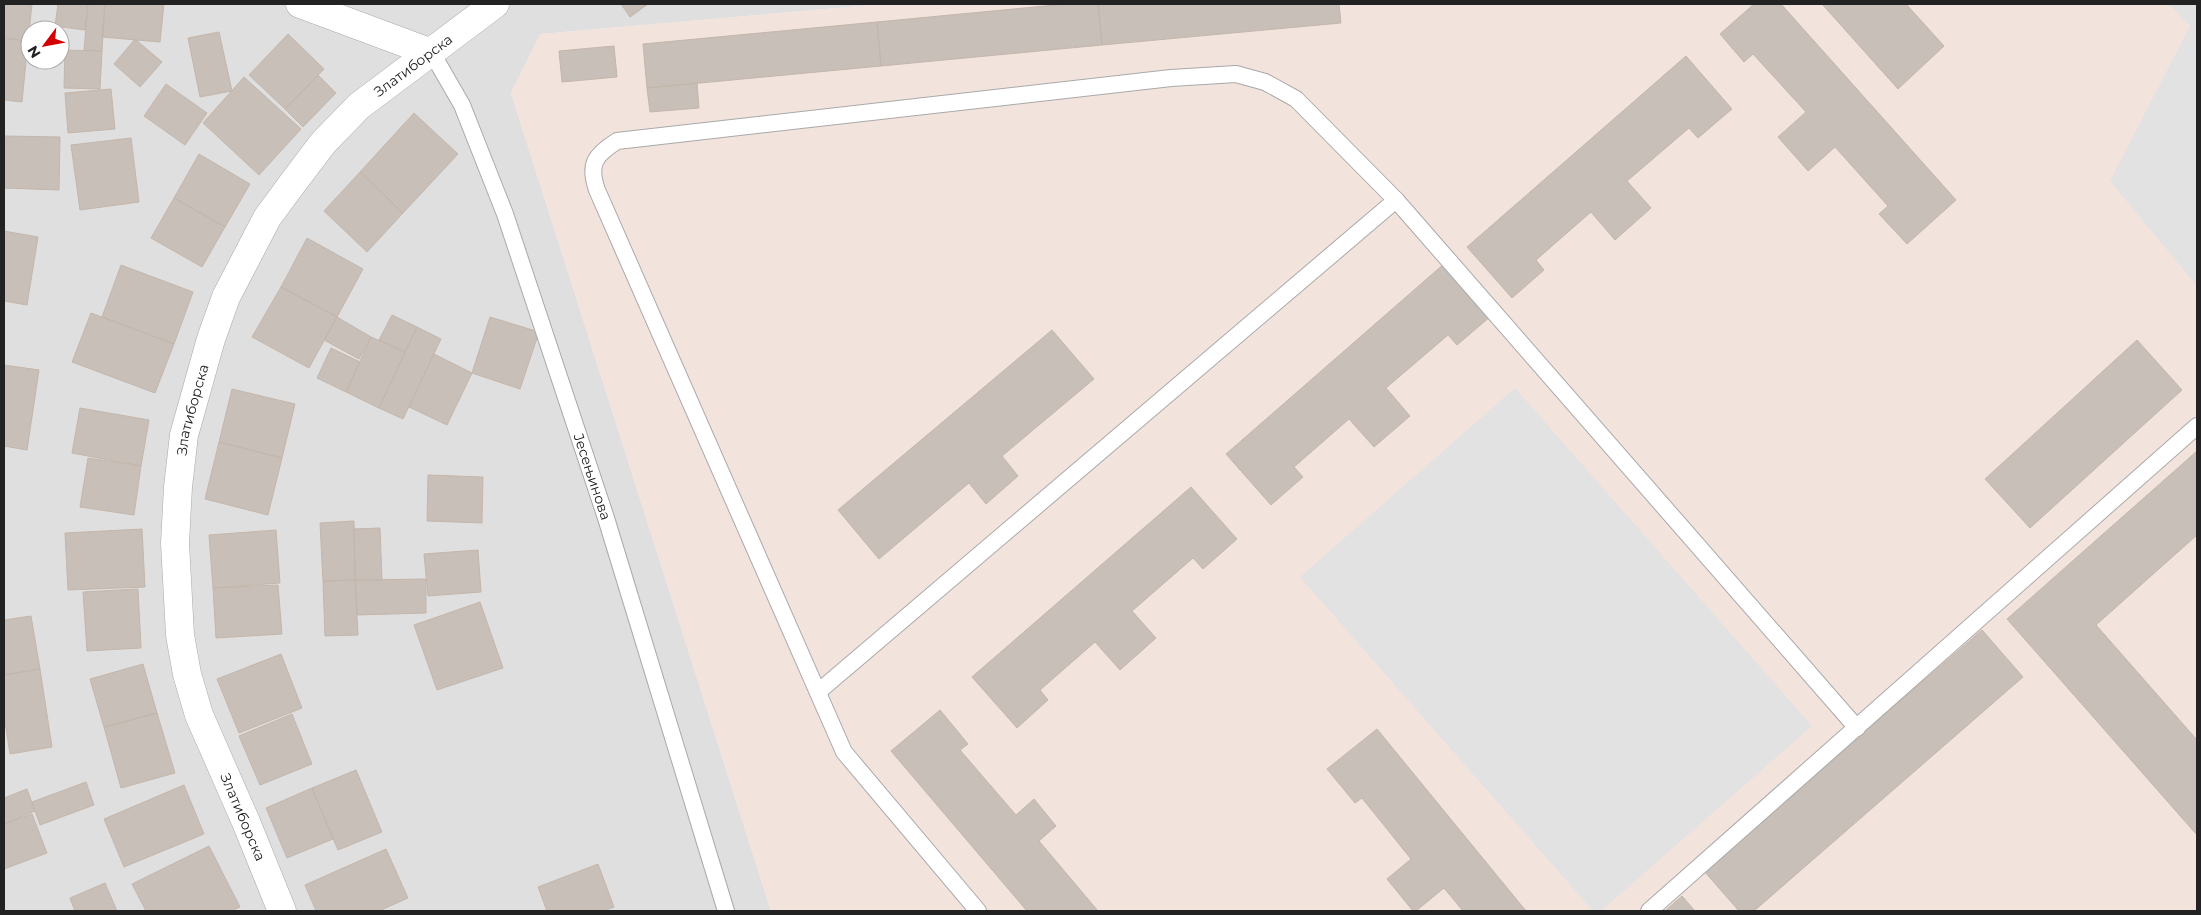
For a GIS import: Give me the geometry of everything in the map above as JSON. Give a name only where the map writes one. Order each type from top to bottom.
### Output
[{"type":"street","points":[[300,4],[432,53]]},
{"type":"street","name":"Златиборска","points":[[282,911],[246,822],[199,715],[187,674],[180,635],[175,544],[178,486],[184,435],[211,339],[226,297],[268,218],[323,142],[359,106],[495,4]]},
{"type":"lane","name":"Јесењинова","points":[[432,53],[462,105],[505,214],[606,518],[726,911]]},
{"type":"lane","points":[[978,911],[844,752],[593,177],[594,161],[605,149],[617,141],[1171,78],[1236,74],[1266,82],[1296,98],[1396,200],[1856,728]]},
{"type":"lane","points":[[818,692],[1396,200]]},
{"type":"lane","points":[[1649,911],[2197,426]]},
{"type":"shaded area","points":[[4,4],[883,4],[541,34],[511,93],[771,911],[4,911]]},
{"type":"shaded area","points":[[883,4],[2197,4],[2197,911],[771,911],[511,93],[540,34]]},
{"type":"shaded area","points":[[2169,4],[2197,4],[2197,286],[2110,181],[2190,26]]},
{"type":"shaded area","points":[[1515,388],[1812,726],[1601,911],[1593,911],[1300,577]]},
{"type":"building","points":[[4,4],[32,4],[30,20],[20,20],[20,40],[4,38]]},
{"type":"building","points":[[58,4],[88,4],[85,30],[70,28],[70,20],[56,20]]},
{"type":"building","points":[[88,4],[105,4],[102,51],[84,50]]},
{"type":"building","points":[[105,4],[164,4],[160,42],[102,37]]},
{"type":"building","points":[[621,4],[648,4],[630,17]]},
{"type":"building","points":[[1066,4],[1098,4],[1102,45],[881,66],[877,22]]},
{"type":"building","points":[[1098,4],[1339,4],[1341,23],[1102,45]]},
{"type":"building","points":[[1754,4],[1781,4],[1956,200],[1907,244],[1879,214],[1888,206],[1835,147],[1808,171],[1778,137],[1806,112],[1753,54],[1744,62],[1720,34]]},
{"type":"building","points":[[1822,4],[1906,4],[1944,46],[1898,89]]},
{"type":"building","points":[[877,22],[881,66],[647,88],[643,44]]},
{"type":"building","points":[[219,32],[232,91],[200,97],[188,38]]},
{"type":"building","points":[[288,34],[324,69],[285,109],[249,75]]},
{"type":"building","points":[[4,38],[20,40],[20,70],[25,70],[22,102],[4,100]]},
{"type":"building","points":[[135,39],[162,62],[140,87],[114,64]]},
{"type":"building","points":[[614,46],[617,77],[562,82],[559,51]]},
{"type":"building","points":[[70,50],[102,51],[100,89],[64,88],[64,70],[70,70]]},
{"type":"building","points":[[1686,56],[1732,109],[1698,138],[1689,128],[1627,181],[1651,208],[1615,240],[1591,212],[1536,260],[1544,270],[1512,298],[1467,247]]},
{"type":"building","points":[[318,75],[336,93],[303,127],[285,109]]},
{"type":"building","points":[[244,77],[301,129],[259,175],[203,123]]},
{"type":"building","points":[[697,83],[699,108],[650,112],[647,88]]},
{"type":"building","points":[[166,84],[207,113],[185,145],[144,116]]},
{"type":"building","points":[[111,89],[115,129],[68,133],[65,93]]},
{"type":"building","points":[[414,113],[458,154],[403,213],[360,172]]},
{"type":"building","points":[[4,136],[60,137],[59,190],[4,188]]},
{"type":"building","points":[[131,138],[139,202],[80,210],[71,145]]},
{"type":"building","points":[[199,154],[250,184],[225,227],[174,198]]},
{"type":"building","points":[[360,172],[403,213],[367,252],[324,211]]},
{"type":"building","points":[[174,198],[225,227],[202,267],[151,238]]},
{"type":"building","points":[[4,231],[38,237],[27,305],[4,301]]},
{"type":"building","points":[[307,238],[363,269],[337,317],[281,287]]},
{"type":"building","points":[[1445,263],[1491,316],[1457,345],[1448,335],[1386,388],[1410,416],[1374,447],[1349,419],[1294,467],[1303,477],[1271,505],[1226,454]]},
{"type":"building","points":[[121,265],[193,292],[174,344],[102,317]]},
{"type":"building","points":[[281,287],[337,317],[309,368],[252,337]]},
{"type":"building","points":[[91,313],[174,344],[155,393],[72,362]]},
{"type":"building","points":[[392,315],[417,327],[405,352],[379,340]]},
{"type":"building","points":[[337,317],[371,337],[359,359],[324,340]]},
{"type":"building","points":[[490,317],[539,332],[520,389],[472,373]]},
{"type":"building","points":[[417,327],[441,339],[403,419],[379,408]]},
{"type":"building","points":[[1052,330],[1094,379],[1002,456],[1018,476],[986,504],[969,483],[879,559],[838,510]]},
{"type":"building","points":[[371,337],[405,352],[379,408],[346,392]]},
{"type":"building","points":[[2137,340],[2182,390],[2030,528],[1985,479]]},
{"type":"building","points":[[331,348],[360,362],[346,392],[317,378]]},
{"type":"building","points":[[434,354],[472,373],[447,425],[409,407]]},
{"type":"building","points":[[4,365],[39,370],[27,450],[4,446]]},
{"type":"building","points":[[232,389],[295,404],[282,458],[219,442]]},
{"type":"building","points":[[80,408],[149,420],[141,466],[72,453]]},
{"type":"building","points":[[219,442],[282,458],[268,515],[205,499]]},
{"type":"building","points":[[2197,451],[2197,535],[2096,625],[2197,740],[2197,835],[2007,619]]},
{"type":"building","points":[[88,458],[141,466],[134,515],[80,507]]},
{"type":"building","points":[[428,475],[483,477],[482,523],[427,521]]},
{"type":"building","points":[[1191,487],[1237,539],[1203,569],[1193,558],[1132,611],[1156,638],[1120,670],[1095,642],[1040,690],[1048,700],[1017,728],[972,677]]},
{"type":"building","points":[[354,521],[355,580],[323,581],[320,523]]},
{"type":"building","points":[[380,528],[382,580],[355,580],[354,529]]},
{"type":"building","points":[[142,529],[145,587],[68,590],[65,533]]},
{"type":"building","points":[[276,530],[280,583],[213,588],[209,535]]},
{"type":"building","points":[[478,550],[481,592],[428,596],[424,554]]},
{"type":"building","points":[[426,579],[426,613],[357,615],[355,580]]},
{"type":"building","points":[[355,580],[358,635],[325,636],[323,581]]},
{"type":"building","points":[[278,585],[282,634],[216,638],[213,588]]},
{"type":"building","points":[[138,589],[141,648],[87,651],[83,592]]},
{"type":"building","points":[[480,602],[503,668],[437,690],[414,625]]},
{"type":"building","points":[[31,616],[40,669],[4,675],[4,620]]},
{"type":"building","points":[[1982,630],[2023,677],[1754,911],[1739,911],[1704,871]]},
{"type":"building","points":[[281,654],[302,708],[239,733],[217,679]]},
{"type":"building","points":[[143,664],[157,713],[104,727],[90,679]]},
{"type":"building","points":[[40,669],[52,747],[10,754],[4,715],[4,675]]},
{"type":"building","points":[[940,710],[968,744],[960,750],[1016,815],[1034,799],[1056,826],[1039,841],[1098,911],[1027,911],[891,751]]},
{"type":"building","points":[[157,713],[175,773],[121,788],[104,727]]},
{"type":"building","points":[[292,714],[312,764],[260,785],[239,736]]},
{"type":"building","points":[[1377,729],[1526,911],[1463,911],[1444,888],[1416,911],[1413,911],[1387,879],[1411,859],[1362,798],[1355,803],[1327,769]]},
{"type":"building","points":[[356,770],[382,832],[338,850],[312,788]]},
{"type":"building","points":[[86,782],[94,805],[40,825],[32,802]]},
{"type":"building","points":[[184,785],[204,834],[124,867],[104,819]]},
{"type":"building","points":[[312,788],[333,839],[287,858],[266,808]]},
{"type":"building","points":[[27,789],[35,811],[4,824],[4,798]]},
{"type":"building","points":[[32,814],[47,853],[4,869],[4,824]]},
{"type":"building","points":[[209,846],[240,907],[231,911],[146,911],[132,884]]},
{"type":"building","points":[[386,849],[408,898],[379,911],[316,911],[305,885]]},
{"type":"building","points":[[598,864],[614,907],[603,911],[547,911],[538,887]]},
{"type":"building","points":[[105,883],[117,911],[75,911],[70,898]]},
{"type":"building","points":[[1682,896],[1695,911],[1665,911]]}]
